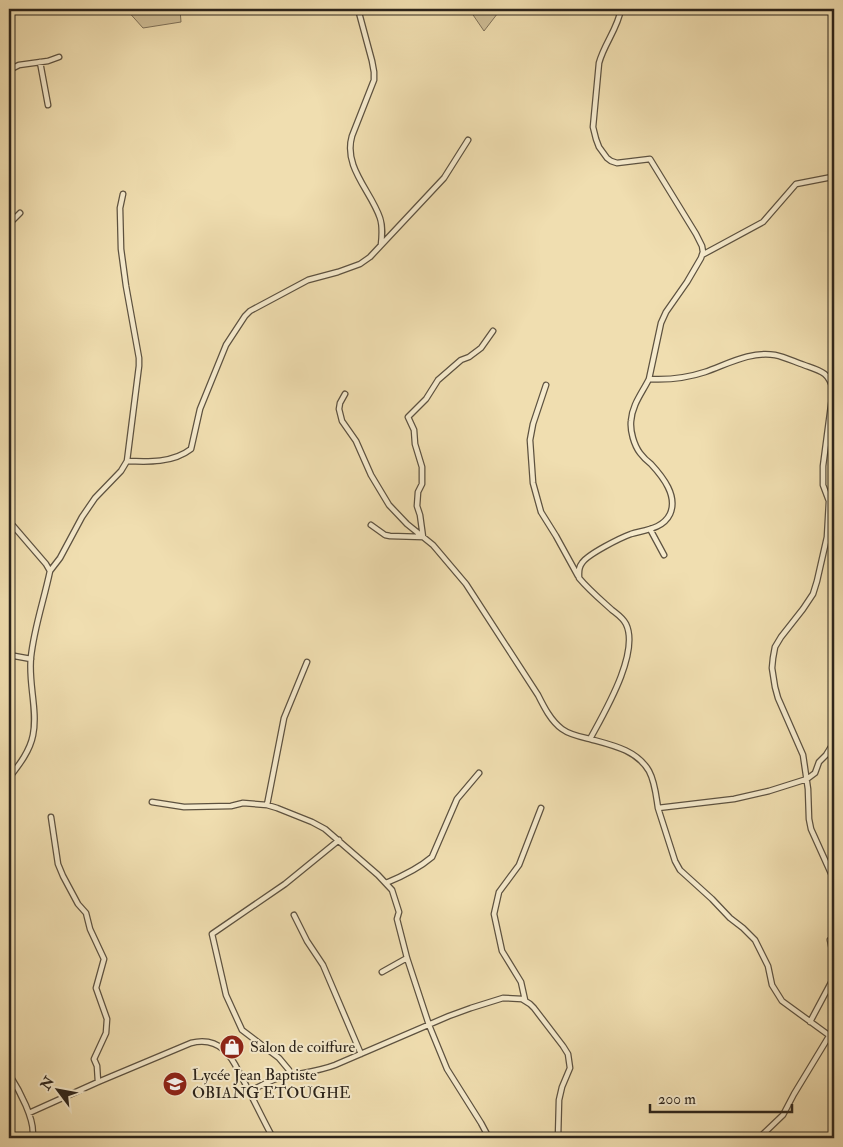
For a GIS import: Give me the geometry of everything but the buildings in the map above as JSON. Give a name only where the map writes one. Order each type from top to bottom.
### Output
[{"type":"street","points":[[358,9],[372,61],[374,80],[349,145],[352,163],[380,218],[382,230],[381,245]]},
{"type":"street","points":[[579,578],[579,569],[583,561],[604,547],[628,535],[663,524],[669,517],[672,508],[672,495],[657,471],[641,454],[632,436],[630,421],[637,398],[649,379],[661,323],[666,312],[687,282],[703,252],[696,234],[650,158],[617,163],[611,161],[603,153],[596,139],[593,126],[599,63],[601,54],[619,19],[621,9]]},
{"type":"street","points":[[9,70],[19,65],[48,61],[59,57]]},
{"type":"street","points":[[40,62],[48,105]]},
{"type":"street","points":[[127,461],[148,462],[167,460],[191,449],[200,409],[226,345],[244,316],[308,280],[360,264],[381,245],[444,178],[468,140]]},
{"type":"street","points":[[702,255],[762,222],[796,184],[816,179],[826,179],[832,177],[834,172]]},
{"type":"street","points":[[9,778],[30,746],[33,734],[31,659],[37,622],[50,571],[60,558],[82,516],[104,487],[121,471],[127,461],[139,358],[121,248],[120,208],[123,194]]},
{"type":"street","points":[[9,224],[20,213]]},
{"type":"street","points":[[423,537],[417,506],[418,492],[422,484],[422,467],[414,430],[408,418],[426,399],[438,380],[461,360],[469,357],[481,348],[493,331]]},
{"type":"street","points":[[649,379],[668,379],[695,374],[739,358],[762,354],[774,355],[817,369],[826,374],[831,381],[833,390],[823,466],[824,485],[829,501],[827,537],[821,566],[812,594],[803,609],[780,637],[772,658],[772,668],[774,687],[803,755],[808,789],[808,819],[834,880]]},
{"type":"street","points":[[546,385],[533,424],[530,440],[534,483],[541,512],[579,578],[598,598],[621,617],[626,624],[629,634],[629,652],[626,666],[590,739]]},
{"type":"street","points":[[345,394],[339,409],[342,421],[356,441],[371,475],[388,505],[407,524],[433,545],[466,584],[553,720],[568,733],[618,747],[642,761],[654,782],[658,808],[680,870],[755,940],[768,966],[772,985],[782,1001],[830,1036]]},
{"type":"street","points":[[9,521],[50,571]]},
{"type":"street","points":[[371,525],[390,536],[423,537]]},
{"type":"street","points":[[650,529],[664,555]]},
{"type":"street","points":[[9,655],[31,659]]},
{"type":"street","points":[[267,805],[284,718],[307,662]]},
{"type":"street","points":[[658,808],[734,799],[769,791],[807,779],[815,773],[819,762],[834,742]]},
{"type":"street","points":[[386,883],[414,870],[432,856],[457,799],[479,773]]},
{"type":"street","points":[[152,802],[184,807],[231,806],[243,803],[267,805],[325,829],[386,883],[392,890],[399,912],[397,919],[407,958],[429,1025],[447,1069],[489,1138]]},
{"type":"street","points":[[525,1000],[521,982],[502,951],[494,914],[499,892],[519,865],[541,808]]},
{"type":"street","points":[[50,817],[58,864],[78,904],[86,912],[90,929],[104,959],[96,988],[107,1019],[106,1033],[94,1059],[98,1082]]},
{"type":"street","points":[[290,1076],[289,1070],[280,1058],[242,1030],[226,995],[212,934],[285,884],[339,840]]},
{"type":"street","points":[[294,915],[307,941],[323,965],[362,1054]]},
{"type":"street","points":[[830,940],[834,960]]},
{"type":"street","points":[[382,972],[407,958]]},
{"type":"street","points":[[810,1022],[834,976]]},
{"type":"street","points":[[250,1092],[272,1080],[329,1068],[449,1016],[499,999],[512,998],[525,1000],[534,1008],[568,1054],[570,1068],[559,1100],[558,1138]]},
{"type":"street","points":[[759,1138],[783,1115],[834,1028]]},
{"type":"street","points":[[29,1113],[191,1043],[206,1041],[218,1046],[227,1053],[250,1092],[273,1138]]},
{"type":"street","points":[[9,1074],[29,1113],[33,1132],[32,1138]]},
{"type":"shaded area","points":[[126,9],[180,9],[181,22],[143,28]]},
{"type":"shaded area","points":[[469,9],[501,9],[484,31]]},
{"type":"place","name":"Salon de coiffure","points":[[232,1047]]},
{"type":"place","name":"Lycée Jean Baptiste OBIANG ETOUGHE","points":[[175,1084]]}]
